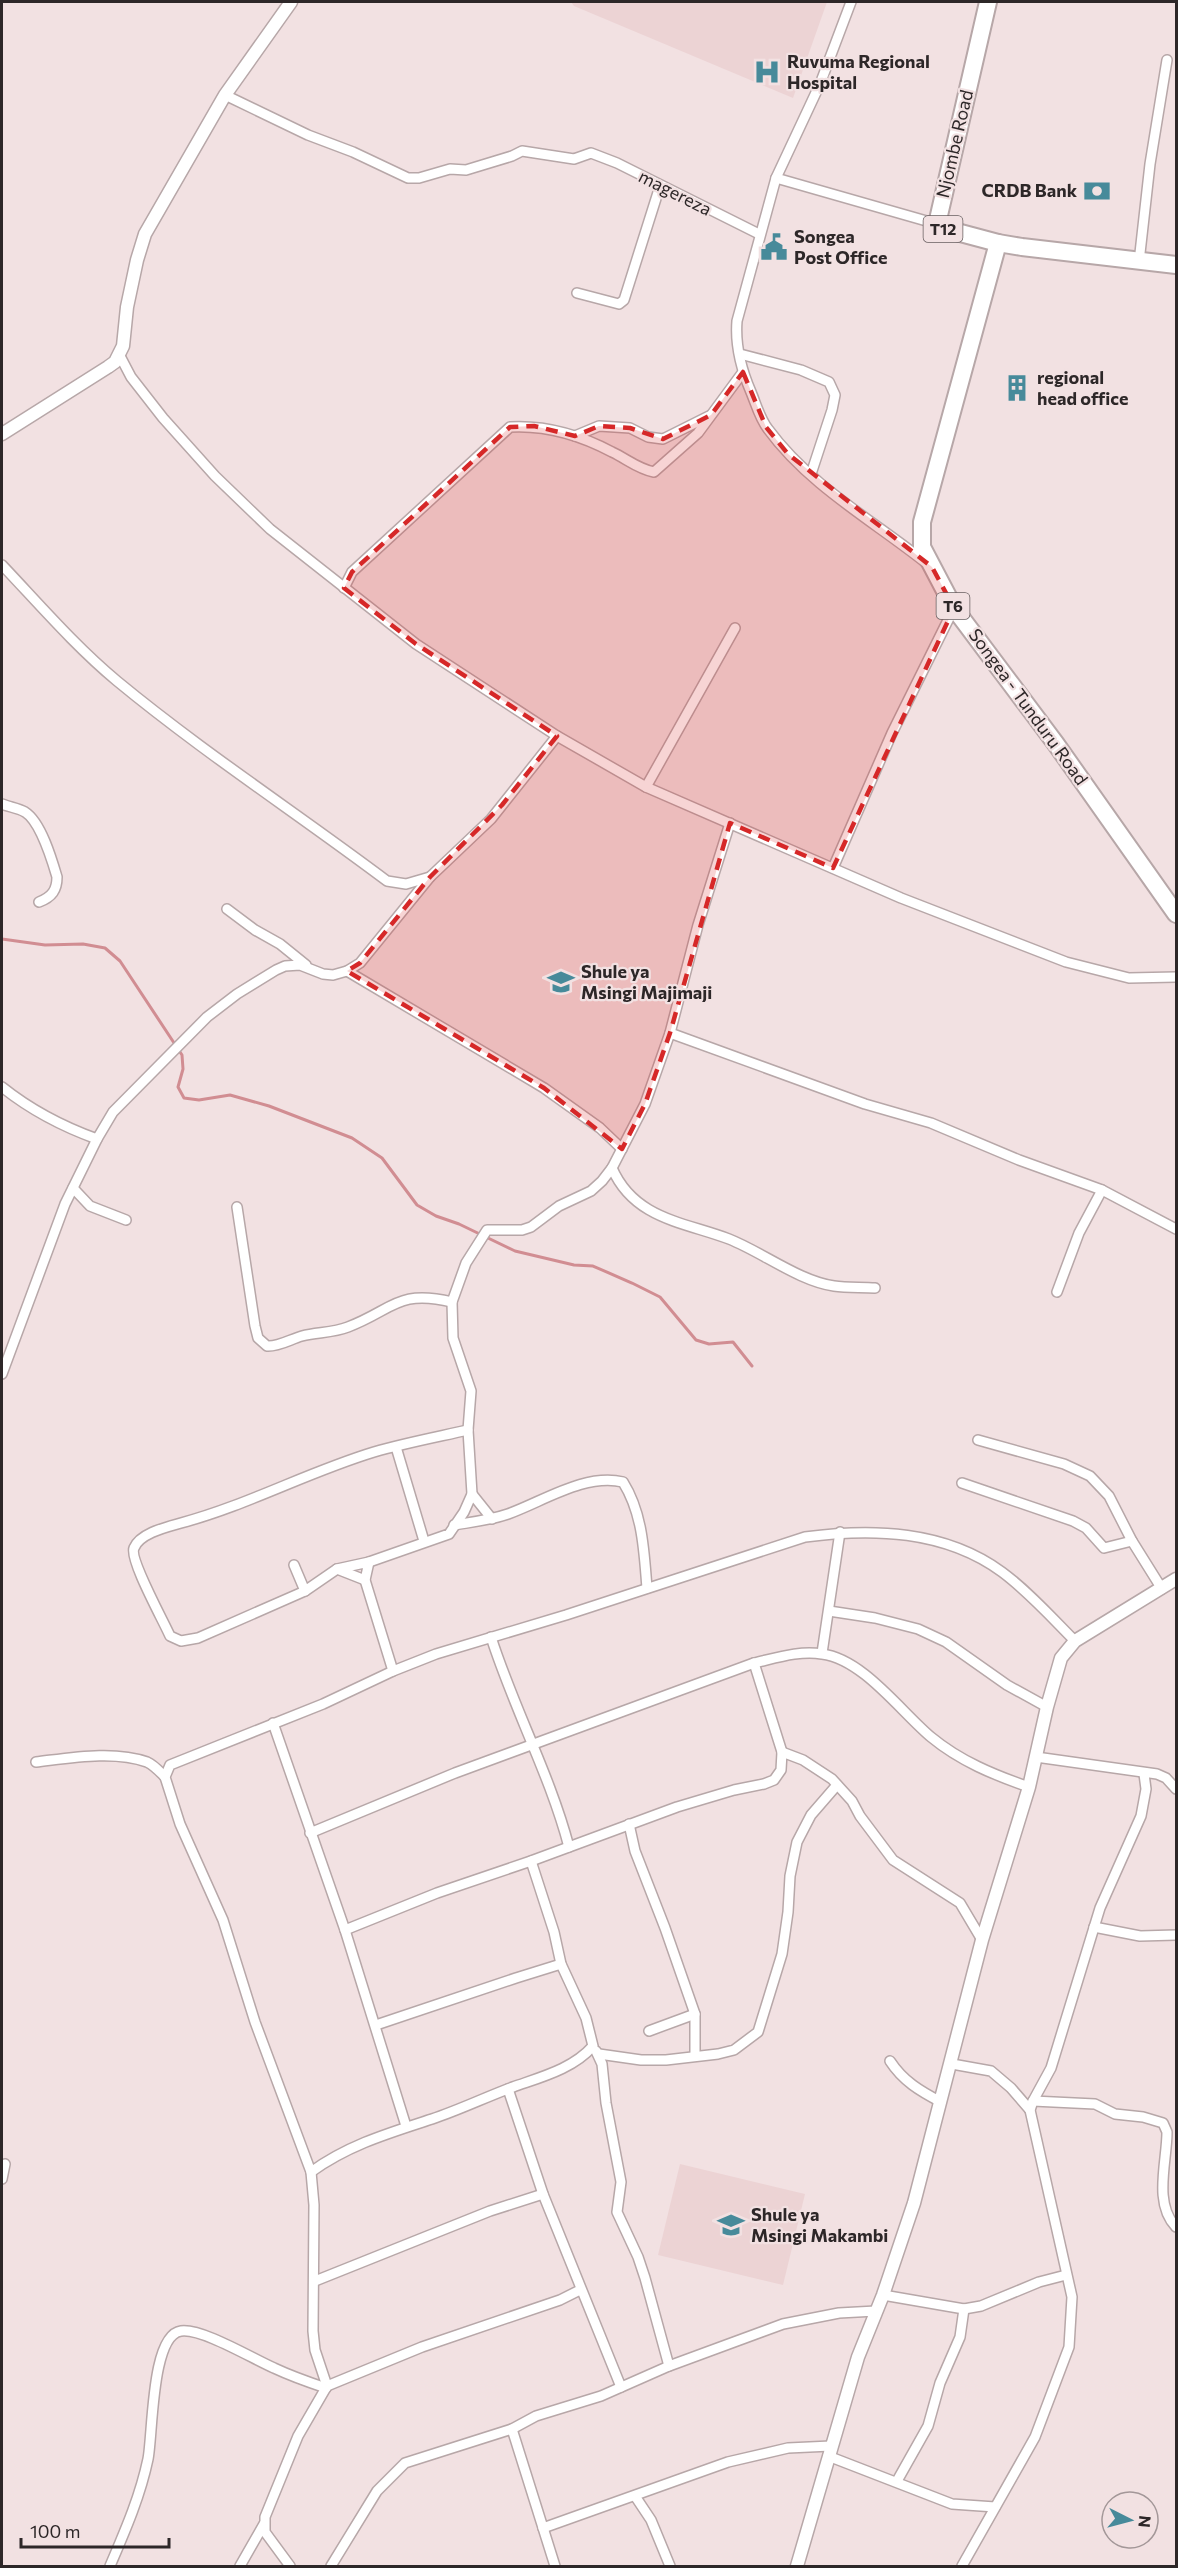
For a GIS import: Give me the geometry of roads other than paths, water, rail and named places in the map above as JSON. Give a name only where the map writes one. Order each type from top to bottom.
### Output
[{"type":"highway","name":"Njombe Road","points":[[988,2],[937,224],[941,229],[998,243],[1176,266]]},
{"type":"highway","name":"Songea - Tunduru Road","points":[[998,243],[922,522],[922,547],[954,608],[1056,744],[1176,914]]},
{"type":"street","points":[[291,2],[225,95],[145,234],[136,260],[120,356],[131,377],[157,410],[215,476],[284,541],[425,650],[557,736],[646,787],[901,898],[1066,962],[1129,978],[1176,977]]},
{"type":"street","points":[[851,2],[820,84],[776,178],[737,321],[736,340],[743,372],[766,427],[788,454],[833,494],[932,567]]},
{"type":"street","points":[[1139,262],[1150,164],[1167,60]]},
{"type":"street","name":"magereza","points":[[225,95],[308,135],[353,152],[408,178],[419,178],[450,169],[466,170],[513,156],[522,151],[574,159],[591,153],[617,163],[759,234]]},
{"type":"street","points":[[776,178],[937,224]]},
{"type":"street","points":[[577,293],[619,304],[624,300],[660,186]]},
{"type":"street","points":[[740,354],[801,370],[829,382],[835,395],[811,474]]},
{"type":"street","points":[[2,434],[108,367],[120,356]]},
{"type":"street","points":[[344,588],[352,572],[510,427],[534,426],[575,436],[613,452],[642,469],[654,472],[698,433],[743,372]]},
{"type":"street","points":[[575,436],[599,426],[630,428],[648,437],[663,439],[711,415]]},
{"type":"street","points":[[2,565],[110,675],[277,801],[387,881],[406,884],[430,877]]},
{"type":"street","points":[[833,868],[892,733],[954,608]]},
{"type":"street","points":[[646,787],[735,628]]},
{"type":"street","points":[[227,909],[255,930],[280,944],[308,967],[323,974],[333,975],[347,971],[360,963],[430,877],[492,819],[557,736]]},
{"type":"street","points":[[2,804],[26,813],[45,840],[57,884],[51,896],[39,902]]},
{"type":"street","points":[[468,1430],[354,1459],[210,1515],[165,1528],[141,1539],[133,1549],[133,1557],[170,1636],[175,1640],[198,1638],[305,1591],[337,1569],[369,1562],[449,1534],[464,1512],[472,1494],[468,1430],[471,1391],[453,1338],[452,1302],[466,1263],[483,1235],[491,1228],[522,1230],[531,1227],[559,1206],[591,1191],[612,1168],[645,1104],[670,1033],[698,925],[730,823]]},
{"type":"street","points":[[2,1374],[73,1188],[113,1112],[190,1033],[237,994],[285,966],[308,967]]},
{"type":"street","points":[[347,971],[544,1088],[600,1128],[622,1149]]},
{"type":"street","points":[[670,1033],[865,1104],[931,1123],[1019,1160],[1102,1190],[1176,1229]]},
{"type":"street","points":[[2,1087],[28,1108],[52,1121],[97,1139]]},
{"type":"street","points":[[612,1168],[617,1180],[627,1192],[661,1217],[729,1239],[803,1276],[832,1286],[875,1288]]},
{"type":"street","points":[[73,1188],[90,1206],[126,1220]]},
{"type":"street","points":[[1057,1292],[1079,1233],[1102,1190]]},
{"type":"street","points":[[237,1207],[255,1326],[258,1338],[267,1346],[348,1327],[384,1308],[416,1297],[452,1302]]},
{"type":"street","points":[[2,1344],[10,1350]]},
{"type":"street","points":[[978,1440],[1064,1464],[1090,1476],[1109,1496],[1132,1541],[1162,1588]]},
{"type":"street","points":[[396,1447],[424,1541]]},
{"type":"street","points":[[454,1525],[492,1519],[598,1481],[624,1482],[634,1498],[639,1518],[647,1588]]},
{"type":"street","points":[[962,1483],[1072,1521],[1090,1532],[1104,1548],[1132,1541]]},
{"type":"street","points":[[472,1494],[492,1519]]},
{"type":"street","points":[[822,1653],[840,1532]]},
{"type":"street","points":[[165,1777],[170,1764],[323,1704],[393,1671],[436,1654],[805,1537],[840,1532],[914,1535],[947,1542],[1001,1571],[1075,1641]]},
{"type":"street","points":[[369,1562],[365,1580],[393,1671]]},
{"type":"street","points":[[294,1565],[305,1591]]},
{"type":"street","points":[[337,1569],[365,1580]]},
{"type":"street","points":[[797,2566],[858,2357],[883,2295],[914,2203],[952,2064],[982,1940],[1029,1787],[1061,1658],[1075,1641],[1176,1579]]},
{"type":"street","points":[[829,1611],[884,1620],[918,1629],[946,1642],[1006,1686],[1047,1707]]},
{"type":"street","points":[[491,1637],[531,1747],[560,1812],[569,1847]]},
{"type":"street","points":[[310,1833],[455,1773],[531,1747],[754,1663],[788,1655],[822,1653],[866,1675],[932,1737],[956,1754],[982,1770],[1029,1787]]},
{"type":"street","points":[[345,1930],[437,1893],[700,1799],[774,1780],[781,1770],[782,1752],[754,1663]]},
{"type":"street","points":[[273,1724],[345,1930],[406,2126]]},
{"type":"street","points":[[782,1752],[818,1769],[837,1785],[852,1801],[860,1816],[893,1860],[960,1903],[982,1940]]},
{"type":"street","points":[[36,1762],[95,1756],[133,1759],[153,1765],[165,1777],[180,1824],[223,1920],[255,2022],[312,2172],[315,2350],[326,2387]]},
{"type":"street","points":[[1036,1757],[1144,1774],[1157,1774],[1166,1778],[1176,1789]]},
{"type":"street","points":[[962,2566],[1035,2437],[1069,2347],[1073,2311],[1032,2106],[1051,2068],[1094,1927],[1112,1878],[1141,1816],[1146,1789],[1144,1774]]},
{"type":"street","points":[[312,2172],[334,2156],[406,2126],[570,2065],[596,2050],[640,2060],[666,2060],[734,2050],[758,2032],[782,1954],[790,1876],[797,1842],[811,1815],[837,1785]]},
{"type":"street","points":[[629,1824],[635,1851],[678,1961],[695,2014],[695,2056]]},
{"type":"street","points":[[531,1861],[554,1932],[561,1964],[586,2018],[596,2050],[621,2182],[617,2212],[642,2267],[669,2366]]},
{"type":"street","points":[[1094,1927],[1140,1936],[1176,1935]]},
{"type":"street","points":[[376,2025],[561,1964]]},
{"type":"street","points":[[650,2031],[695,2014]]},
{"type":"street","points":[[890,2061],[898,2074],[908,2083],[941,2102]]},
{"type":"street","points":[[952,2064],[991,2071],[1032,2106],[1095,2104],[1115,2114],[1143,2117],[1163,2123],[1167,2132],[1164,2204],[1167,2218],[1176,2227]]},
{"type":"street","points":[[508,2089],[543,2194],[621,2387]]},
{"type":"street","points":[[2,2180],[5,2164]]},
{"type":"street","points":[[315,2282],[490,2211],[543,2194]]},
{"type":"street","points":[[883,2295],[964,2309],[995,2301],[1019,2289],[1066,2275]]},
{"type":"street","points":[[240,2566],[264,2524],[269,2505],[298,2436],[326,2387],[422,2347],[560,2300],[580,2290]]},
{"type":"street","points":[[897,2481],[928,2426],[937,2392],[960,2337],[964,2309]]},
{"type":"street","points":[[331,2566],[377,2491],[405,2463],[512,2429],[536,2416],[601,2396],[669,2366],[783,2324],[839,2313],[876,2312]]},
{"type":"street","points":[[110,2566],[122,2541],[140,2487],[151,2437],[159,2363],[168,2339],[174,2333],[182,2331],[201,2334],[276,2369],[326,2387]]},
{"type":"street","points":[[512,2429],[555,2566]]},
{"type":"street","points":[[543,2528],[728,2462],[788,2448],[829,2451],[849,2466],[897,2481],[924,2495],[952,2504],[995,2507]]},
{"type":"street","points":[[635,2496],[651,2520],[670,2566]]},
{"type":"street","points":[[264,2524],[268,2538],[290,2566]]},
{"type":"waterway","points":[[2,939],[45,945],[83,944],[105,948],[120,961],[182,1055],[183,1069],[178,1087],[184,1098],[199,1100],[230,1095],[269,1106],[352,1138],[382,1158],[417,1205],[436,1216],[459,1224],[515,1251],[574,1265],[593,1266],[632,1283],[660,1297],[696,1340],[709,1344],[733,1342],[752,1366]]},
{"type":"place","name":"Ruvuma Regional Hospital","points":[[767,72]]},
{"type":"place","name":"CRDB Bank","points":[[1097,191]]},
{"type":"place","name":"Songea Post Office","points":[[774,247]]},
{"type":"place","name":"regional head office","points":[[1017,388]]},
{"type":"place","name":"Shule ya Msingi Majimaji","points":[[561,982]]},
{"type":"place","name":"Shule ya Msingi Makambi","points":[[731,2225]]}]
